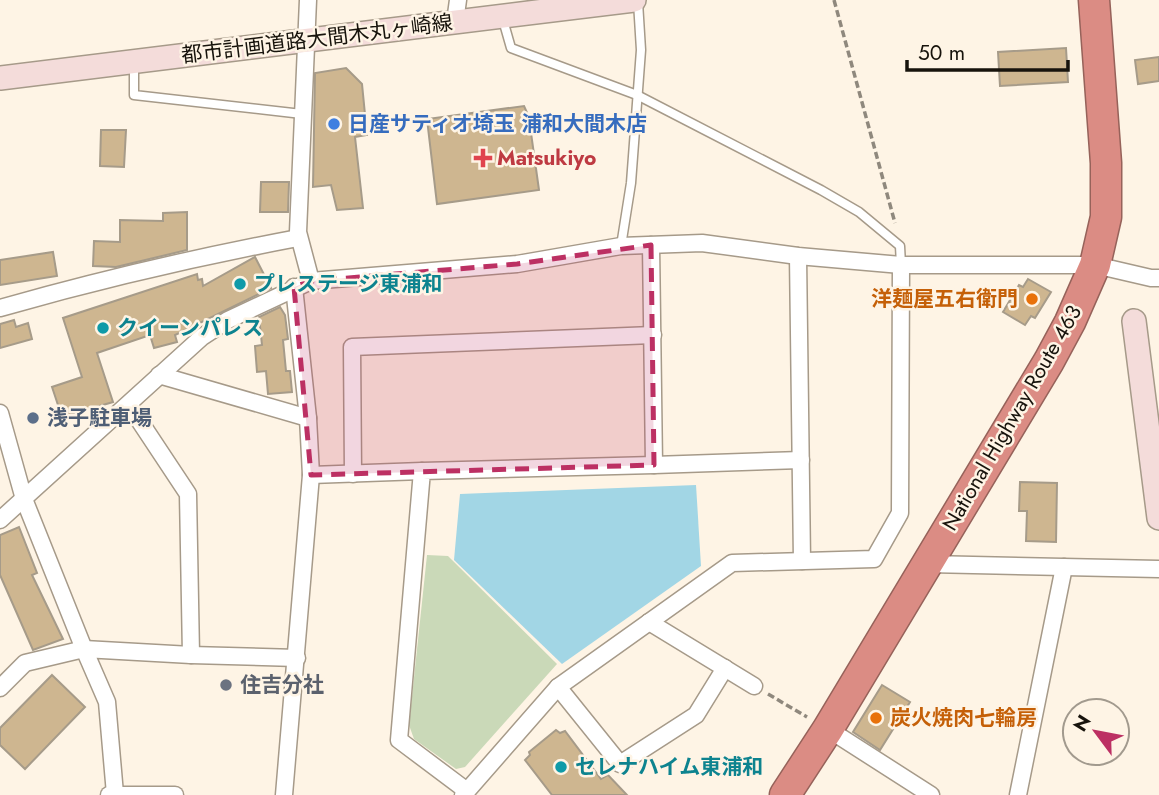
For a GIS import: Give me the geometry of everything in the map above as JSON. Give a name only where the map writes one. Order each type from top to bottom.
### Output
[{"type":"highway","name":"National Highway Route 463","points":[[785,795],[828,729],[1049,361],[1095,265],[1106,217],[1107,163],[1094,0]]},
{"type":"street","points":[[308,0],[298,238],[310,281]]},
{"type":"street","name":"都市計画道路大間木丸ヶ崎線","points":[[0,78],[308,39],[457,11],[502,17],[636,0]]},
{"type":"street","points":[[0,308],[94,281],[298,238]]},
{"type":"street","points":[[0,520],[190,347],[214,329],[310,281],[517,264],[621,246],[702,243],[798,256],[901,265],[1095,265],[1159,278]]},
{"type":"street","points":[[650,245],[654,465]]},
{"type":"street","points":[[798,256],[802,561]]},
{"type":"street","points":[[422,471],[399,740],[465,793],[558,687],[732,563],[874,559],[897,523],[900,513],[901,265]]},
{"type":"street","points":[[284,795],[311,475],[308,418],[294,287]]},
{"type":"street","points":[[1134,321],[1159,518]]},
{"type":"street","points":[[353,474],[352,347],[653,335]]},
{"type":"street","points":[[159,375],[308,418]]},
{"type":"street","points":[[129,405],[188,494],[191,656]]},
{"type":"street","points":[[0,413],[24,499],[107,702],[115,794]]},
{"type":"street","points":[[311,475],[801,460]]},
{"type":"street","points":[[928,564],[1159,569]]},
{"type":"street","points":[[1018,795],[1063,567]]},
{"type":"street","points":[[649,622],[754,686]]},
{"type":"street","points":[[0,688],[25,663],[85,649],[191,656],[297,658]]},
{"type":"street","points":[[558,687],[620,764],[696,715],[725,668]]},
{"type":"street","points":[[828,729],[931,795]]},
{"type":"street","points":[[109,795],[175,795]]},
{"type":"lane","points":[[621,246],[631,183],[641,50],[636,0]]},
{"type":"lane","points":[[502,17],[511,48],[636,95],[859,212],[900,246],[901,265]]},
{"type":"lane","points":[[134,62],[134,95],[302,114]]},
{"type":"path","points":[[834,0],[900,246]]},
{"type":"path","points":[[754,686],[828,729]]},
{"type":"highlighted area","points":[[651,245],[654,465],[311,475],[294,287],[311,281],[517,264]]},
{"type":"green space","points":[[427,555],[448,556],[557,664],[465,767],[456,769],[414,739],[409,725]]},
{"type":"water","points":[[696,485],[701,566],[562,664],[454,560],[460,494]]},
{"type":"building","points":[[1066,48],[1068,82],[1000,86],[998,52]]},
{"type":"building","points":[[1159,57],[1159,81],[1138,84],[1135,60]]},
{"type":"building","points":[[346,68],[362,84],[367,135],[355,137],[363,208],[337,210],[331,185],[313,187],[315,73]]},
{"type":"building","points":[[524,106],[528,115],[539,114],[542,131],[531,133],[539,190],[437,204],[427,119]]},
{"type":"building","points":[[101,130],[126,130],[124,167],[100,166]]},
{"type":"building","points":[[261,182],[289,182],[288,212],[260,212]]},
{"type":"building","points":[[187,212],[187,250],[116,267],[93,266],[94,241],[120,242],[120,220],[163,221],[163,213]]},
{"type":"building","points":[[53,252],[57,276],[0,285],[0,260]]},
{"type":"building","points":[[255,257],[271,288],[175,335],[177,342],[154,348],[150,335],[97,353],[113,402],[62,417],[52,387],[82,377],[63,318],[197,274],[198,280],[202,279],[203,286]]},
{"type":"building","points":[[1028,279],[1051,292],[1035,318],[1031,316],[1025,325],[1003,312],[1019,285],[1023,287]]},
{"type":"building","points":[[280,307],[285,315],[288,339],[283,340],[286,371],[290,371],[292,392],[268,394],[266,371],[257,372],[255,346],[262,345],[259,317]]},
{"type":"building","points":[[14,320],[16,327],[28,323],[32,339],[0,348],[0,324]]},
{"type":"building","points":[[1020,482],[1057,483],[1056,542],[1026,541],[1027,511],[1019,511]]},
{"type":"building","points":[[19,527],[37,573],[32,575],[63,639],[33,650],[0,575],[0,535]]},
{"type":"building","points":[[52,675],[85,707],[25,769],[0,745],[0,728]]},
{"type":"building","points":[[882,685],[910,702],[880,750],[853,732]]},
{"type":"building","name":"セレナハイム東浦和","points":[[556,730],[560,733],[565,731],[601,779],[608,775],[627,795],[552,795],[525,760],[530,755],[529,752]]},
{"type":"place","name":"日産サティオ埼玉 浦和大間木店","points":[[334,124]]},
{"type":"place","name":"Matsukiyo","points":[[483,158]]},
{"type":"place","name":"プレステージ東浦和","points":[[240,284]]},
{"type":"place","name":"洋麺屋五右衛門","points":[[1032,299]]},
{"type":"place","name":"クイーンパレス","points":[[103,328]]},
{"type":"place","name":"浅子駐車場","points":[[33,418]]},
{"type":"place","name":"住吉分社","points":[[226,685]]},
{"type":"place","name":"炭火焼肉七輪房","points":[[876,718]]},
{"type":"place","name":"セレナハイム東浦和","points":[[561,767]]}]
